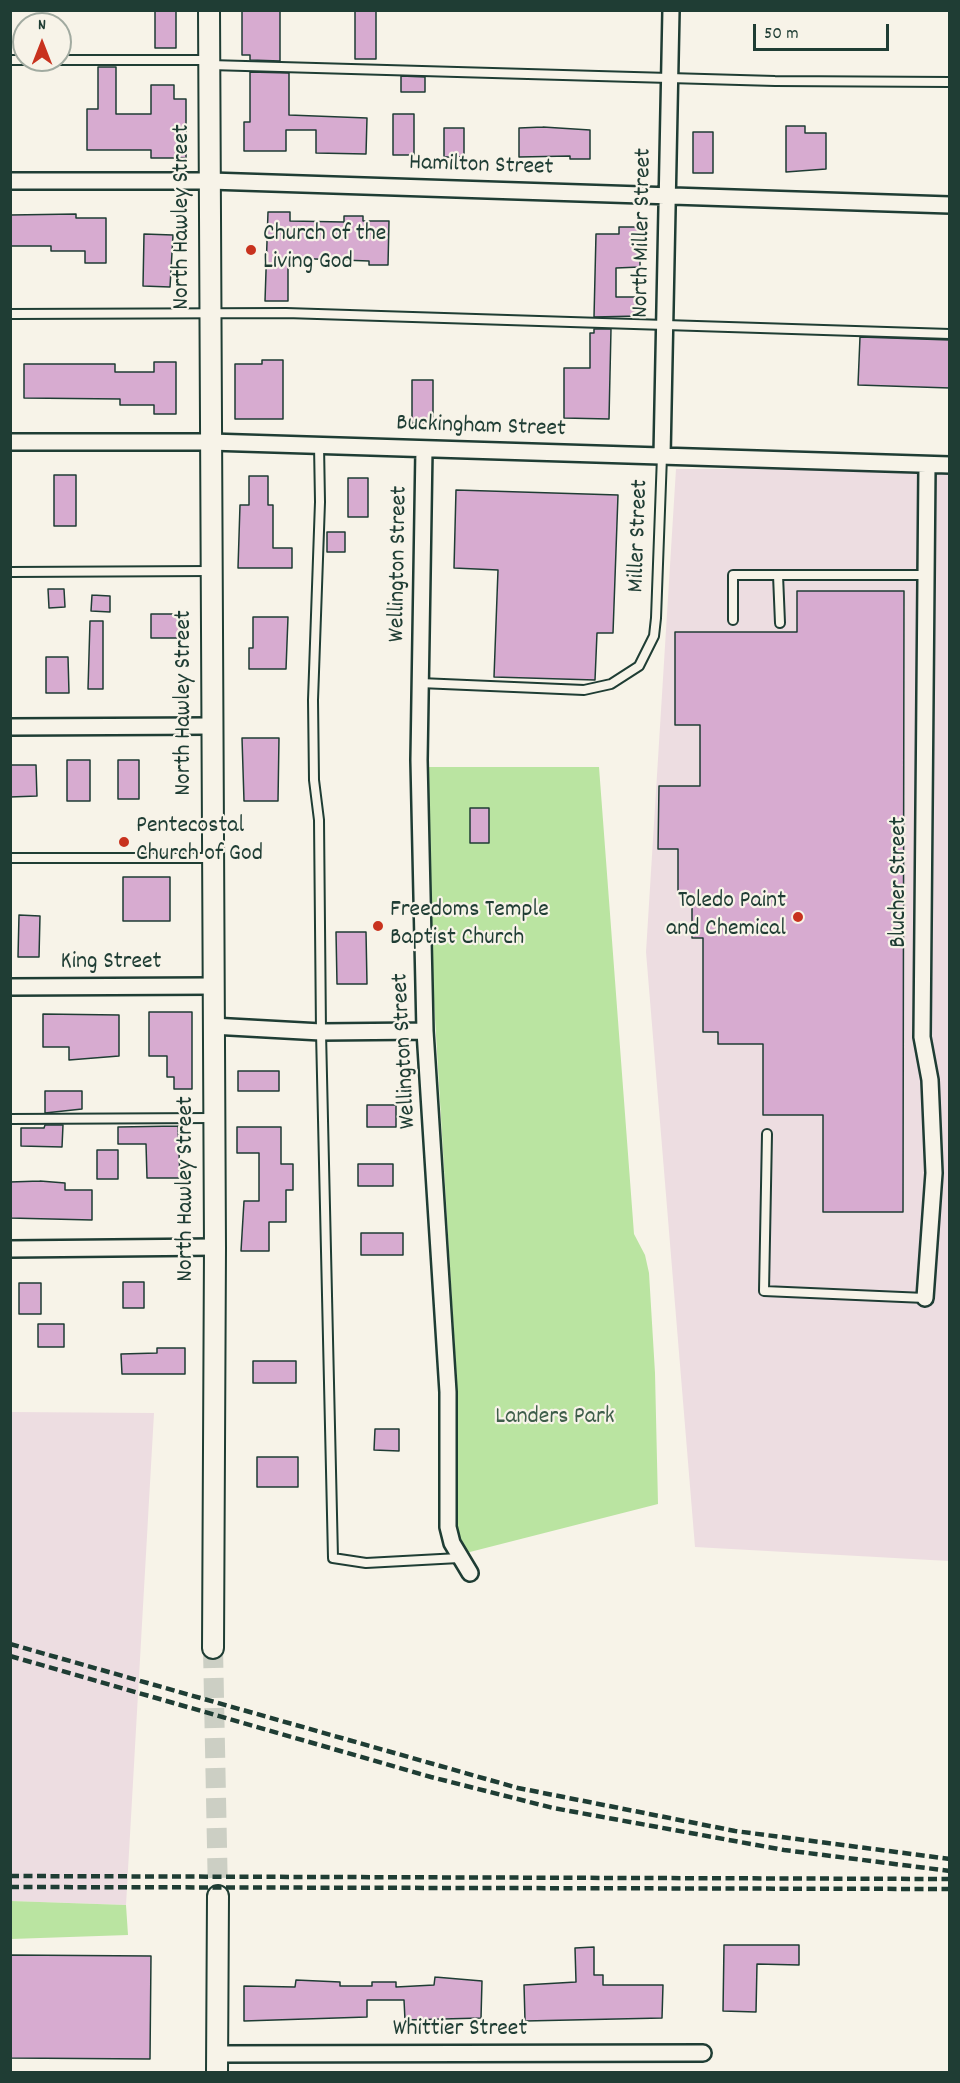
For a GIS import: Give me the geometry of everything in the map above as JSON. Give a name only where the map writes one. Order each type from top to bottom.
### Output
[{"type":"street","name":"North Hawley Street","points":[[209,10],[214,1118],[213,1648]]},
{"type":"street","name":"North Miller Street","points":[[662,456],[671,10]]},
{"type":"street","name":"Hamilton Street","points":[[10,181],[210,181],[950,205]]},
{"type":"street","name":"Buckingham Street","points":[[10,442],[210,442],[950,465]]},
{"type":"street","name":"Wellington Street","points":[[424,449],[419,783],[425,1031],[448,1380],[448,1527],[459,1558],[470,1573]]},
{"type":"street","name":"Blucher Street","points":[[925,1298],[934,1173],[930,1080],[922,1037],[927,465]]},
{"type":"street","points":[[10,727],[211,726]]},
{"type":"street","name":"King Street","points":[[10,987],[212,986]]},
{"type":"street","points":[[212,1026],[321,1032],[425,1031]]},
{"type":"street","points":[[10,1249],[214,1247]]},
{"type":"street","points":[[217,2063],[218,1896]]},
{"type":"street","name":"Whittier Street","points":[[217,2063],[703,2053]]},
{"type":"lane","points":[[10,60],[210,62],[775,81],[950,82]]},
{"type":"lane","points":[[10,314],[286,313],[950,334]]},
{"type":"lane","points":[[319,445],[320,524],[313,700],[314,780],[319,820],[321,1032],[333,1558],[366,1563],[459,1558]]},
{"type":"lane","name":"Miller Street","points":[[420,683],[526,690],[600,688],[627,676],[639,666],[654,636],[656,618],[662,456]]},
{"type":"lane","points":[[10,572],[211,571]]},
{"type":"lane","points":[[733,621],[733,575],[926,574]]},
{"type":"lane","points":[[778,575],[780,623]]},
{"type":"lane","points":[[10,858],[212,858]]},
{"type":"lane","points":[[10,1119],[214,1118]]},
{"type":"lane","points":[[767,1134],[764,1291],[925,1298]]},
{"type":"shaded area","points":[[676,469],[949,469],[949,1561],[695,1547],[646,952]]},
{"type":"shaded area","points":[[11,1412],[154,1413],[126,1905],[11,1901]]},
{"type":"green space","name":"Landers Park","points":[[428,767],[599,767],[634,1234],[645,1255],[649,1273],[655,1373],[658,1504],[462,1554],[454,1528],[453,1439],[457,1385],[430,935]]},
{"type":"green space","points":[[11,1901],[126,1905],[128,1935],[11,1939]]},
{"type":"building","points":[[155,10],[176,10],[176,48],[155,48]]},
{"type":"building","points":[[242,10],[280,10],[280,61],[250,60],[250,55],[242,55]]},
{"type":"building","points":[[355,10],[376,10],[376,59],[355,59]]},
{"type":"building","points":[[98,67],[116,67],[116,114],[151,114],[151,85],[174,85],[174,99],[186,99],[186,158],[151,158],[151,150],[87,150],[87,109],[98,109]]},
{"type":"building","points":[[250,72],[289,73],[289,115],[367,118],[366,154],[316,153],[316,130],[286,130],[286,151],[244,151],[244,122],[250,122]]},
{"type":"building","points":[[401,76],[425,77],[425,92],[401,92]]},
{"type":"building","points":[[393,114],[414,114],[414,155],[393,155]]},
{"type":"building","points":[[786,126],[805,126],[805,133],[826,133],[826,169],[786,172]]},
{"type":"building","points":[[444,128],[464,128],[464,157],[444,157]]},
{"type":"building","points":[[519,128],[590,130],[590,159],[570,159],[570,156],[519,157]]},
{"type":"building","points":[[693,132],[713,132],[713,173],[693,173]]},
{"type":"building","points":[[268,212],[290,212],[290,221],[344,222],[344,216],[363,216],[363,221],[389,221],[388,265],[369,265],[369,261],[288,258],[288,301],[265,301]]},
{"type":"building","points":[[76,214],[76,218],[106,218],[106,263],[85,263],[85,251],[51,251],[51,246],[10,246],[10,215]]},
{"type":"building","points":[[619,227],[640,227],[640,267],[616,268],[616,297],[639,297],[639,316],[594,317],[596,234],[619,234]]},
{"type":"building","points":[[144,234],[173,235],[170,287],[143,286]]},
{"type":"building","points":[[594,329],[611,329],[609,419],[564,418],[564,368],[590,368],[590,333],[594,333]]},
{"type":"building","points":[[860,337],[950,340],[950,388],[858,385]]},
{"type":"building","points":[[262,360],[283,360],[283,419],[235,419],[235,364],[262,364]]},
{"type":"building","points":[[154,362],[176,362],[176,414],[154,414],[154,405],[120,405],[120,399],[24,398],[24,364],[115,364],[115,372],[154,372]]},
{"type":"building","points":[[412,380],[433,380],[433,423],[412,423]]},
{"type":"building","points":[[54,475],[76,475],[76,526],[54,526]]},
{"type":"building","points":[[249,476],[268,476],[268,505],[273,505],[273,548],[292,548],[292,568],[238,568],[240,505],[249,505]]},
{"type":"building","points":[[348,478],[368,478],[368,517],[348,517]]},
{"type":"building","points":[[456,490],[618,495],[613,633],[597,633],[595,680],[494,677],[498,570],[454,568]]},
{"type":"building","points":[[327,532],[345,532],[345,552],[327,552]]},
{"type":"building","points":[[48,589],[64,589],[65,607],[49,608]]},
{"type":"building","name":"Toledo Paint and Chemical","points":[[797,591],[904,591],[903,1212],[823,1212],[823,1115],[763,1115],[763,1044],[718,1044],[718,1032],[703,1032],[703,938],[692,938],[692,895],[678,895],[678,849],[658,849],[659,786],[700,786],[700,725],[675,725],[675,632],[797,632]]},
{"type":"building","points":[[92,595],[110,596],[110,612],[91,611]]},
{"type":"building","points":[[151,614],[185,614],[185,638],[151,638]]},
{"type":"building","points":[[253,617],[288,617],[286,669],[249,669],[249,648],[253,648]]},
{"type":"building","points":[[90,621],[103,621],[103,689],[88,689]]},
{"type":"building","points":[[46,657],[68,657],[69,693],[46,693]]},
{"type":"building","points":[[242,738],[279,738],[278,801],[244,801]]},
{"type":"building","points":[[67,760],[90,760],[90,801],[67,801]]},
{"type":"building","points":[[118,760],[139,760],[139,799],[118,799]]},
{"type":"building","points":[[10,765],[36,765],[37,796],[10,797]]},
{"type":"building","points":[[470,808],[489,808],[489,843],[470,843]]},
{"type":"building","points":[[123,877],[170,877],[170,921],[123,921]]},
{"type":"building","points":[[19,915],[40,916],[39,957],[18,957]]},
{"type":"building","points":[[336,932],[366,932],[367,984],[337,984]]},
{"type":"building","points":[[149,1012],[192,1012],[192,1089],[174,1089],[174,1077],[167,1077],[167,1056],[149,1056]]},
{"type":"building","points":[[43,1014],[119,1015],[119,1056],[69,1060],[69,1047],[43,1047]]},
{"type":"building","points":[[238,1071],[279,1071],[279,1091],[238,1091]]},
{"type":"building","points":[[45,1091],[82,1091],[82,1109],[45,1113]]},
{"type":"building","points":[[367,1105],[396,1105],[396,1127],[367,1127]]},
{"type":"building","points":[[45,1125],[63,1125],[62,1147],[21,1146],[21,1128],[44,1128]]},
{"type":"building","points":[[178,1126],[180,1178],[147,1178],[146,1144],[118,1144],[118,1127]]},
{"type":"building","points":[[237,1127],[281,1127],[281,1164],[293,1164],[293,1190],[286,1190],[286,1222],[269,1222],[269,1251],[241,1251],[244,1201],[259,1201],[259,1153],[237,1153]]},
{"type":"building","points":[[97,1150],[118,1150],[118,1179],[97,1179]]},
{"type":"building","points":[[358,1164],[393,1164],[393,1186],[358,1186]]},
{"type":"building","points":[[10,1182],[65,1183],[65,1190],[92,1190],[92,1220],[10,1218]]},
{"type":"building","points":[[361,1233],[403,1233],[403,1255],[361,1255]]},
{"type":"building","points":[[123,1282],[144,1282],[144,1308],[123,1308]]},
{"type":"building","points":[[19,1283],[41,1283],[41,1314],[19,1314]]},
{"type":"building","points":[[38,1324],[64,1324],[64,1347],[38,1347]]},
{"type":"building","points":[[157,1348],[185,1348],[185,1374],[122,1374],[121,1354],[157,1353]]},
{"type":"building","points":[[253,1361],[296,1361],[296,1383],[253,1383]]},
{"type":"building","points":[[375,1429],[399,1429],[399,1451],[374,1450]]},
{"type":"building","points":[[257,1457],[298,1457],[298,1487],[257,1487]]},
{"type":"building","points":[[724,1945],[799,1945],[799,1965],[757,1964],[756,2012],[723,2011]]},
{"type":"building","points":[[594,1947],[594,1975],[603,1975],[603,1985],[663,1985],[662,2018],[525,2021],[524,1985],[576,1982],[575,1948]]},
{"type":"building","points":[[10,1955],[151,1956],[150,2059],[10,2058]]},
{"type":"building","points":[[435,1977],[482,1981],[481,2018],[405,2020],[404,2000],[367,2000],[367,2017],[244,2021],[244,1986],[295,1987],[296,1980],[340,1982],[340,1986],[372,1986],[372,1982],[396,1982],[396,1987],[434,1985]]},
{"type":"tunnel","points":[[213,1648],[218,1896]]},
{"type":"railway","points":[[10,1644],[518,1788],[735,1831],[950,1859]]},
{"type":"railway","points":[[10,1656],[431,1777],[553,1808],[784,1850],[950,1871]]},
{"type":"railway","points":[[10,1876],[949,1879]]},
{"type":"railway","points":[[10,1887],[950,1889]]},
{"type":"place","name":"Church of the Living God","points":[[251,250]]},
{"type":"place","name":"Pentecostal Church of God","points":[[124,842]]},
{"type":"place","name":"Toledo Paint and Chemical","points":[[798,917]]},
{"type":"place","name":"Freedoms Temple Baptist Church","points":[[378,926]]}]
